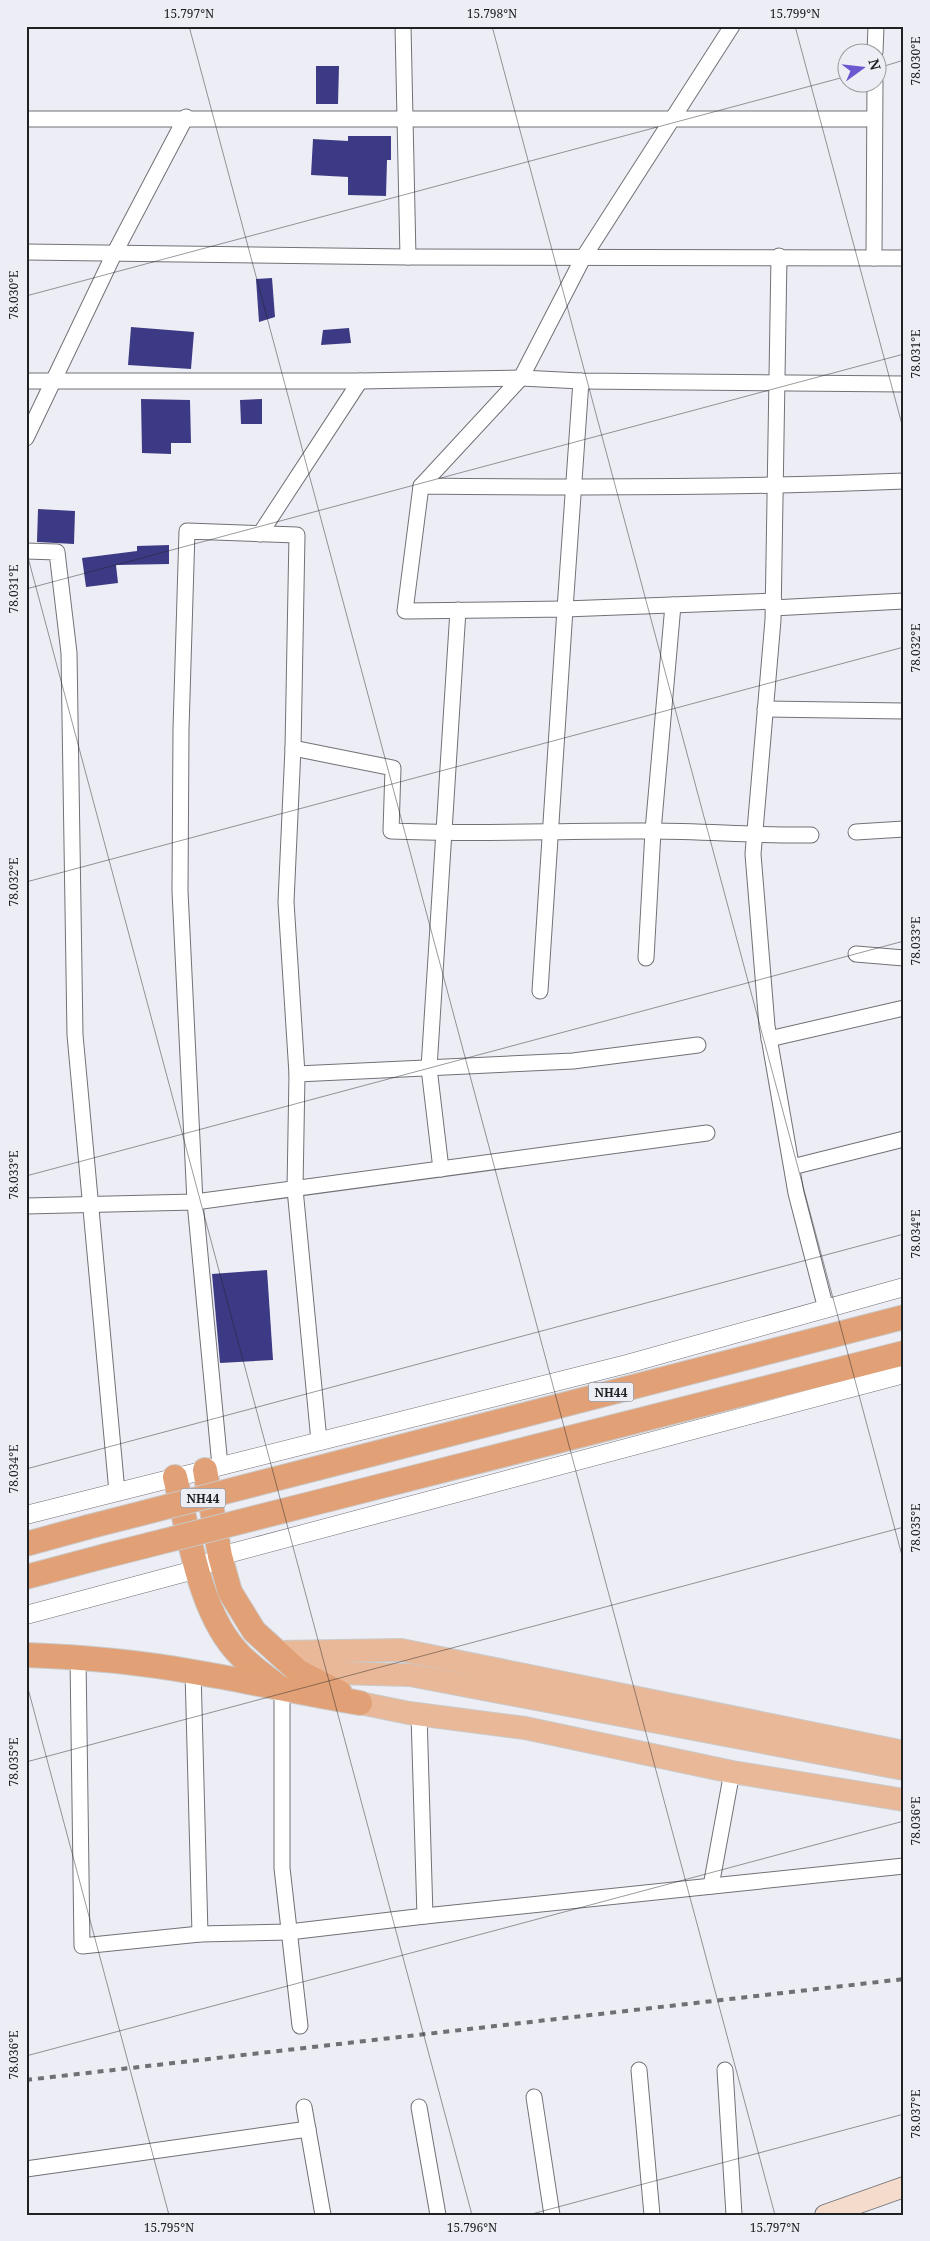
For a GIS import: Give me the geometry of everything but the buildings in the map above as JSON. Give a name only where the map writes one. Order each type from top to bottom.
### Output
[{"type":"highway","name":"NH44","points":[[26,1544],[904,1317]]},
{"type":"highway","name":"NH44","points":[[26,1578],[105,1556],[904,1353]]},
{"type":"highway","points":[[212,1468],[220,1556],[230,1592],[254,1632],[299,1672],[360,1703]]},
{"type":"highway","points":[[175,1477],[208,1603],[223,1633],[240,1656],[282,1690]]},
{"type":"highway","points":[[26,1655],[78,1657],[193,1671],[282,1690],[360,1703]]},
{"type":"main road","points":[[278,1652],[401,1650],[904,1752]]},
{"type":"main road","points":[[299,1672],[410,1675],[904,1769]]},
{"type":"main road","points":[[360,1703],[419,1714],[525,1728],[732,1772],[904,1800]]},
{"type":"main road","points":[[824,2215],[904,2188]]},
{"type":"street","points":[[403,26],[408,257]]},
{"type":"street","points":[[732,26],[583,258],[521,378],[421,486],[405,611],[904,601]]},
{"type":"street","points":[[875,42],[876,26]]},
{"type":"street","points":[[874,258],[875,92]]},
{"type":"street","points":[[26,438],[114,254],[186,117]]},
{"type":"street","points":[[26,119],[186,117],[874,119]]},
{"type":"street","points":[[26,252],[408,257],[779,256],[904,258]]},
{"type":"street","points":[[779,256],[774,604],[753,854],[769,1038],[796,1193],[826,1309]]},
{"type":"street","points":[[26,381],[521,378],[581,381],[904,384]]},
{"type":"street","points":[[260,534],[360,380]]},
{"type":"street","points":[[540,992],[581,381]]},
{"type":"street","points":[[421,486],[573,488],[776,486],[904,481]]},
{"type":"street","points":[[212,1468],[195,1202],[180,891],[181,729],[187,531],[298,535],[293,748],[286,902],[297,1074],[295,1189],[319,1441]]},
{"type":"street","points":[[26,551],[57,552],[69,653],[74,1035],[117,1492]]},
{"type":"street","points":[[646,958],[653,831],[673,605]]},
{"type":"street","points":[[441,1169],[430,1068],[458,610]]},
{"type":"street","points":[[765,709],[904,711]]},
{"type":"street","points":[[293,748],[393,768],[391,831],[443,833],[653,831],[754,836],[811,835]]},
{"type":"street","points":[[856,832],[904,829]]},
{"type":"street","points":[[856,954],[904,958]]},
{"type":"street","points":[[769,1038],[904,1008]]},
{"type":"street","points":[[297,1074],[572,1061],[698,1044]]},
{"type":"street","points":[[26,1206],[195,1202],[707,1133]]},
{"type":"street","points":[[792,1167],[904,1139]]},
{"type":"street","points":[[26,1515],[627,1364],[904,1287]]},
{"type":"street","points":[[26,1615],[198,1569],[220,1556],[904,1374]]},
{"type":"street","points":[[78,1657],[82,1946],[200,1934],[289,1932],[904,1866]]},
{"type":"street","points":[[193,1671],[200,1934]]},
{"type":"street","points":[[282,1690],[282,1868],[300,2026]]},
{"type":"street","points":[[419,1714],[425,1916]]},
{"type":"street","points":[[712,1886],[732,1772]]},
{"type":"street","points":[[639,2070],[652,2215]]},
{"type":"street","points":[[725,2070],[734,2215]]},
{"type":"street","points":[[534,2097],[552,2215]]},
{"type":"street","points":[[304,2107],[323,2215]]},
{"type":"street","points":[[419,2107],[438,2215]]},
{"type":"street","points":[[26,2169],[308,2129]]},
{"type":"railway","points":[[26,2080],[904,1979]]}]
